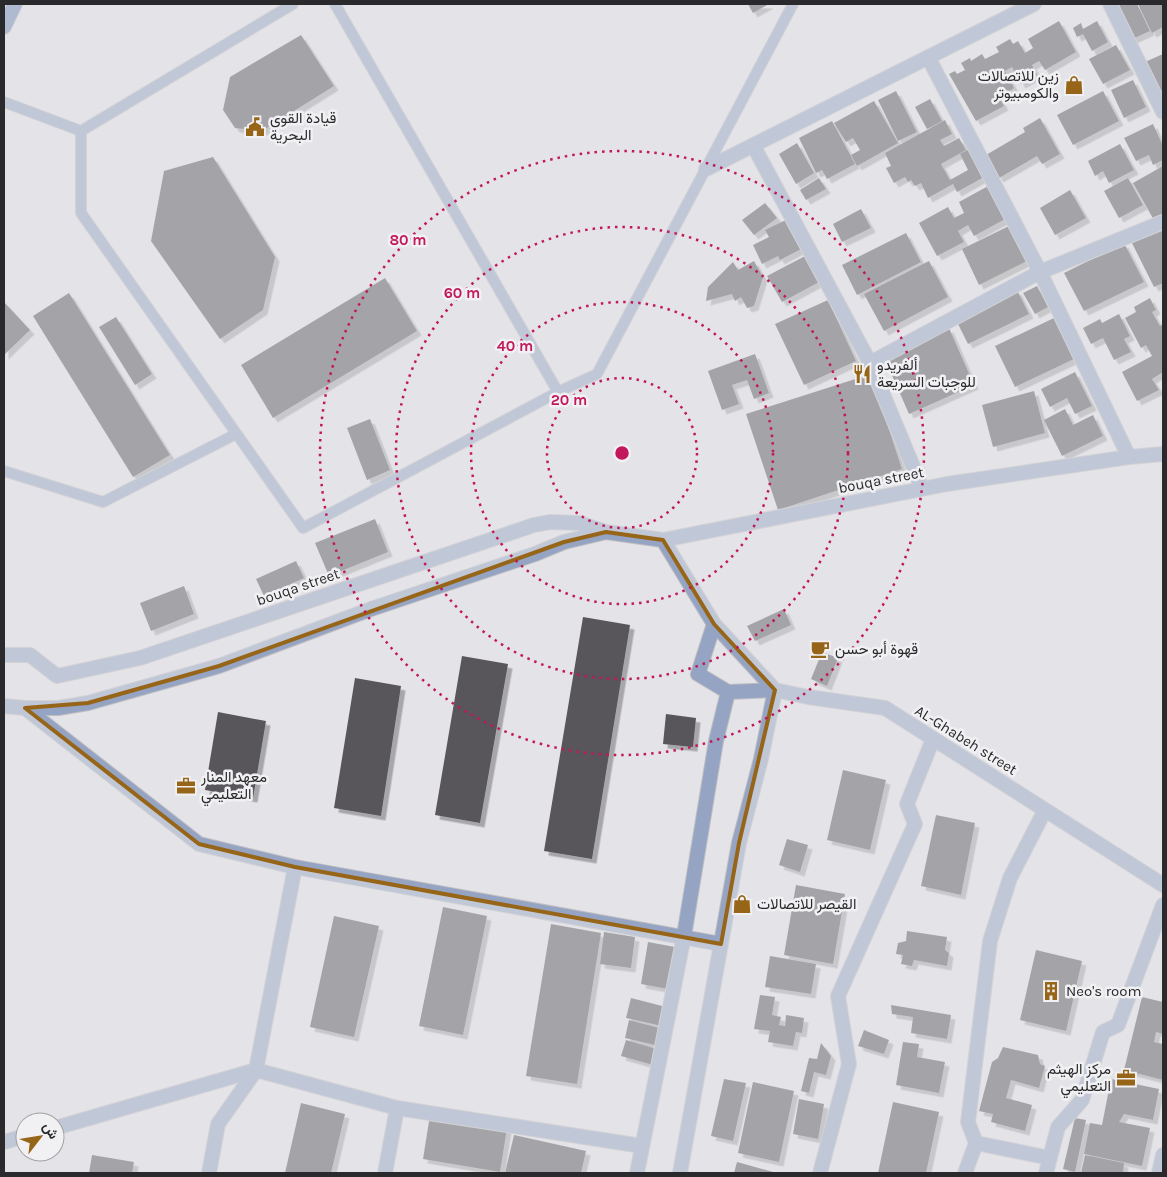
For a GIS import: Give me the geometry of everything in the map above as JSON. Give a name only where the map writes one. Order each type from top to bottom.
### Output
[{"type":"main road","points":[[4,27],[15,4]]},
{"type":"street","points":[[706,169],[1034,4]]},
{"type":"street","points":[[1110,4],[1163,112]]},
{"type":"street","points":[[928,57],[1040,272],[1129,456]]},
{"type":"street","points":[[754,145],[870,364],[922,488]]},
{"type":"street","points":[[870,364],[1040,272],[1163,222]]},
{"type":"street","name":"bouqa street","points":[[4,655],[30,655],[57,676],[140,658],[534,525],[565,521],[579,523],[606,532],[663,540],[922,488],[1129,456],[1163,454]]},
{"type":"street","name":"bouqa street","points":[[4,706],[58,708],[88,703],[219,666],[370,610],[535,554],[564,542],[606,532]]},
{"type":"street","points":[[663,540],[714,624],[774,690],[761,759],[739,843],[680,1173]]},
{"type":"street","points":[[636,1173],[684,936],[716,741],[728,692],[698,674],[714,624]]},
{"type":"street","name":"AL-Ghabeh street","points":[[728,692],[774,690],[885,708],[1163,885]]},
{"type":"street","points":[[25,708],[199,844],[295,867],[721,944]]},
{"type":"street","points":[[820,1173],[849,1064],[838,996],[916,824],[907,804],[934,739]]},
{"type":"street","points":[[965,1173],[976,1143],[968,1122],[990,942],[1010,878],[1045,810]]},
{"type":"street","points":[[209,1173],[218,1124],[256,1070],[295,867]]},
{"type":"street","points":[[1046,1173],[1058,1127],[1082,1100],[1103,1032],[1118,1025],[1163,906]]},
{"type":"street","points":[[65,1125],[256,1070],[397,1108],[642,1146]]},
{"type":"street","points":[[385,1173],[397,1108]]},
{"type":"street","points":[[976,1143],[1050,1158]]},
{"type":"street","points":[[1159,1173],[1163,1155]]},
{"type":"lane","points":[[82,131],[293,4]]},
{"type":"lane","points":[[335,4],[558,392]]},
{"type":"lane","points":[[82,131],[81,213],[303,528],[558,392],[597,374],[794,4]]},
{"type":"lane","points":[[4,102],[82,131]]},
{"type":"lane","points":[[4,471],[103,502],[236,434]]},
{"type":"highlighted area","points":[[606,532],[663,540],[714,624],[775,690],[739,843],[721,944],[295,867],[199,844],[25,708],[88,703],[219,666],[564,542]]},
{"type":"building","points":[[748,4],[769,4],[753,13]]},
{"type":"building","points":[[1113,4],[1137,4],[1150,31],[1130,40]]},
{"type":"building","points":[[1138,4],[1163,4],[1163,27],[1152,33]]},
{"type":"building","points":[[1059,21],[1076,52],[1045,70],[1039,61],[1032,65],[1037,75],[1021,84],[1012,67],[1005,71],[1014,88],[999,97],[1004,106],[976,121],[949,74],[955,71],[957,74],[965,70],[961,63],[970,58],[971,61],[982,54],[985,59],[999,52],[996,47],[1010,39],[1013,44],[1018,41],[1025,53],[1033,48],[1028,39]]},
{"type":"building","points":[[1097,21],[1108,42],[1092,51],[1083,34],[1077,37],[1073,28],[1081,23],[1083,29]]},
{"type":"building","points":[[301,35],[334,86],[262,131],[235,128],[223,110],[230,77]]},
{"type":"building","points":[[1116,45],[1130,70],[1103,84],[1089,59]]},
{"type":"building","points":[[1163,54],[1163,100],[1145,62]]},
{"type":"building","points":[[1133,80],[1146,107],[1124,118],[1111,90]]},
{"type":"building","points":[[896,91],[917,132],[898,141],[878,100]]},
{"type":"building","points":[[1103,91],[1119,121],[1073,145],[1057,115]]},
{"type":"building","points":[[930,99],[942,121],[927,129],[915,107]]},
{"type":"building","points":[[874,101],[898,143],[857,166],[851,155],[860,150],[853,138],[846,142],[834,123]]},
{"type":"building","points":[[1040,118],[1060,154],[1042,164],[1037,156],[999,178],[986,155],[1025,132],[1023,128]]},
{"type":"building","points":[[945,120],[952,134],[940,140],[944,146],[959,138],[966,150],[941,164],[950,180],[968,170],[960,154],[969,149],[984,177],[957,192],[953,184],[928,198],[921,183],[915,186],[911,180],[908,182],[905,177],[894,183],[886,168],[891,166],[885,153]]},
{"type":"building","points":[[832,121],[855,164],[827,179],[822,170],[816,173],[799,138]]},
{"type":"building","points":[[1153,124],[1163,146],[1163,160],[1153,165],[1149,155],[1136,161],[1124,138]]},
{"type":"building","points":[[797,143],[814,173],[796,184],[779,154]]},
{"type":"building","points":[[1120,144],[1134,170],[1109,183],[1103,171],[1095,176],[1088,161]]},
{"type":"building","points":[[213,157],[275,257],[263,310],[220,339],[151,241],[164,171]]},
{"type":"building","points":[[1163,166],[1163,218],[1155,222],[1133,183]]},
{"type":"building","points":[[819,178],[826,189],[806,200],[800,190]]},
{"type":"building","points":[[1128,178],[1143,205],[1119,218],[1104,191]]},
{"type":"building","points":[[990,185],[1007,218],[974,236],[968,225],[958,231],[964,242],[937,256],[919,223],[948,207],[954,218],[964,213],[959,202]]},
{"type":"building","points":[[1070,190],[1086,218],[1055,235],[1040,208]]},
{"type":"building","points":[[765,203],[777,218],[754,235],[742,220]]},
{"type":"building","points":[[861,209],[871,228],[842,242],[833,224]]},
{"type":"building","points":[[788,219],[803,248],[780,260],[778,256],[762,264],[753,245],[769,237],[765,230]]},
{"type":"building","points":[[1009,226],[1027,261],[979,285],[962,249]]},
{"type":"building","points":[[1163,228],[1163,283],[1154,287],[1132,243]]},
{"type":"building","points":[[906,233],[921,262],[857,295],[842,265]]},
{"type":"building","points":[[1124,243],[1144,282],[1084,311],[1064,273]]},
{"type":"building","points":[[807,255],[821,281],[782,302],[767,276]]},
{"type":"building","points":[[754,261],[763,277],[754,306],[747,308],[741,297],[735,301],[732,294],[706,301],[708,287],[733,262],[738,270]]},
{"type":"building","points":[[929,261],[948,297],[884,331],[864,294]]},
{"type":"building","points":[[385,278],[417,331],[273,418],[241,365]]},
{"type":"building","points":[[1037,286],[1048,307],[1035,314],[1023,293]]},
{"type":"building","points":[[1017,290],[1029,314],[968,344],[956,320]]},
{"type":"building","points":[[69,293],[170,455],[133,477],[33,316]]},
{"type":"building","points":[[1150,298],[1156,310],[1152,312],[1160,326],[1163,324],[1163,372],[1152,379],[1159,390],[1137,401],[1122,372],[1152,356],[1146,345],[1141,348],[1125,318],[1136,312],[1134,307]]},
{"type":"building","points":[[828,300],[856,361],[804,385],[775,324]]},
{"type":"building","points":[[4,302],[30,330],[4,355]]},
{"type":"building","points":[[1119,314],[1130,336],[1124,339],[1131,352],[1114,360],[1103,338],[1091,344],[1083,328],[1100,319],[1102,323]]},
{"type":"building","points":[[116,317],[152,374],[135,385],[99,327]]},
{"type":"building","points":[[1054,318],[1074,359],[1015,387],[995,346]]},
{"type":"building","points":[[949,328],[974,385],[909,414],[884,357]]},
{"type":"building","points":[[755,354],[769,393],[754,399],[747,380],[732,385],[739,404],[722,410],[708,371]]},
{"type":"building","points":[[1075,372],[1092,406],[1075,414],[1067,398],[1050,407],[1041,389]]},
{"type":"building","points":[[871,374],[902,469],[778,510],[746,414]]},
{"type":"building","points":[[1034,391],[1045,433],[993,447],[982,405]]},
{"type":"building","points":[[1065,409],[1073,425],[1093,415],[1103,436],[1062,456],[1044,420]]},
{"type":"building","points":[[370,419],[390,470],[367,480],[347,428]]},
{"type":"building","points":[[375,519],[388,552],[329,576],[315,543]]},
{"type":"building","points":[[296,561],[304,578],[264,596],[256,579]]},
{"type":"building","points":[[184,586],[194,614],[151,631],[140,603]]},
{"type":"building","points":[[784,609],[791,625],[755,641],[747,626]]},
{"type":"building","points":[[583,617],[630,625],[592,859],[544,851]]},
{"type":"building","points":[[822,652],[838,658],[827,686],[811,679]]},
{"type":"building","points":[[462,656],[508,664],[480,823],[435,815]]},
{"type":"building","points":[[355,678],[401,686],[381,816],[334,808]]},
{"type":"building","points":[[218,712],[266,721],[253,798],[205,790]]},
{"type":"building","points":[[666,714],[696,718],[693,747],[663,744]]},
{"type":"building","points":[[843,770],[886,780],[870,850],[827,840]]},
{"type":"building","points":[[936,815],[975,823],[961,895],[921,886]]},
{"type":"building","points":[[787,839],[808,845],[800,872],[779,865]]},
{"type":"building","points":[[796,885],[845,894],[833,964],[784,955]]},
{"type":"building","points":[[443,907],[487,916],[463,1035],[419,1026]]},
{"type":"building","points":[[334,916],[379,926],[354,1037],[310,1027]]},
{"type":"building","points":[[551,924],[601,933],[577,1084],[526,1076]]},
{"type":"building","points":[[907,931],[947,937],[945,950],[949,953],[947,966],[914,960],[912,966],[901,964],[903,955],[896,954],[898,943],[906,941]]},
{"type":"building","points":[[604,932],[635,937],[631,968],[600,964]]},
{"type":"building","points":[[648,942],[675,947],[668,989],[641,984]]},
{"type":"building","name":"Neo's room","points":[[1036,950],[1082,961],[1066,1031],[1020,1020]]},
{"type":"building","points":[[770,956],[816,964],[811,994],[765,987]]},
{"type":"building","points":[[760,995],[775,997],[772,1015],[781,1017],[779,1025],[785,1026],[786,1015],[804,1018],[802,1033],[796,1032],[793,1046],[768,1042],[770,1031],[754,1029]]},
{"type":"building","points":[[1142,997],[1163,1002],[1163,1034],[1156,1032],[1154,1042],[1163,1044],[1163,1080],[1124,1070]]},
{"type":"building","points":[[631,998],[666,1007],[662,1026],[626,1018]]},
{"type":"building","points":[[891,1005],[951,1015],[947,1039],[911,1033],[913,1017],[892,1014]]},
{"type":"building","points":[[629,1020],[663,1029],[659,1046],[625,1038]]},
{"type":"building","points":[[864,1030],[889,1040],[884,1054],[858,1046]]},
{"type":"building","points":[[626,1040],[657,1049],[653,1065],[621,1056]]},
{"type":"building","points":[[903,1042],[919,1044],[917,1057],[945,1062],[939,1093],[896,1085]]},
{"type":"building","points":[[821,1043],[831,1056],[826,1075],[814,1072],[809,1093],[801,1091],[809,1058],[817,1059]]},
{"type":"building","points":[[1003,1047],[1038,1055],[1040,1064],[1045,1066],[1039,1088],[1011,1080],[1006,1098],[1032,1105],[1025,1131],[991,1122],[993,1114],[979,1111],[992,1062],[998,1058]]},
{"type":"building","points":[[724,1079],[746,1083],[733,1141],[711,1136]]},
{"type":"building","points":[[1111,1079],[1159,1089],[1153,1120],[1124,1114],[1119,1122],[1150,1128],[1142,1166],[1084,1154],[1090,1123],[1102,1125]]},
{"type":"building","points":[[753,1082],[794,1091],[779,1162],[738,1153]]},
{"type":"building","points":[[799,1099],[824,1104],[818,1139],[793,1134]]},
{"type":"building","points":[[893,1102],[939,1112],[926,1173],[878,1173]]},
{"type":"building","points":[[301,1103],[345,1114],[331,1173],[285,1173]]},
{"type":"building","points":[[430,1115],[507,1128],[500,1172],[423,1159]]},
{"type":"building","points":[[1075,1118],[1086,1120],[1075,1172],[1063,1169]]},
{"type":"building","points":[[514,1135],[586,1151],[581,1173],[505,1173]]},
{"type":"building","points":[[92,1155],[134,1162],[132,1173],[89,1173]]},
{"type":"building","points":[[1085,1155],[1124,1163],[1123,1173],[1081,1173]]},
{"type":"building","points":[[737,1162],[777,1173],[734,1173]]},
{"type":"place","name":"زين للاتصالات والكومبيوتر","points":[[1074,85]]},
{"type":"place","name":"قيادة القوى البحرية","points":[[255,127]]},
{"type":"place","name":"ألفريدو للوجبات السريعة","points":[[862,374]]},
{"type":"place","name":"قهوة أبو حسن","points":[[820,649]]},
{"type":"place","name":"معهد المنار التعليمي","points":[[186,786]]},
{"type":"place","name":"القيصر للاتصالات","points":[[742,904]]},
{"type":"place","name":"Neo's room","points":[[1051,991]]},
{"type":"place","name":"مركز الهيثم التعليمي","points":[[1126,1078]]}]
